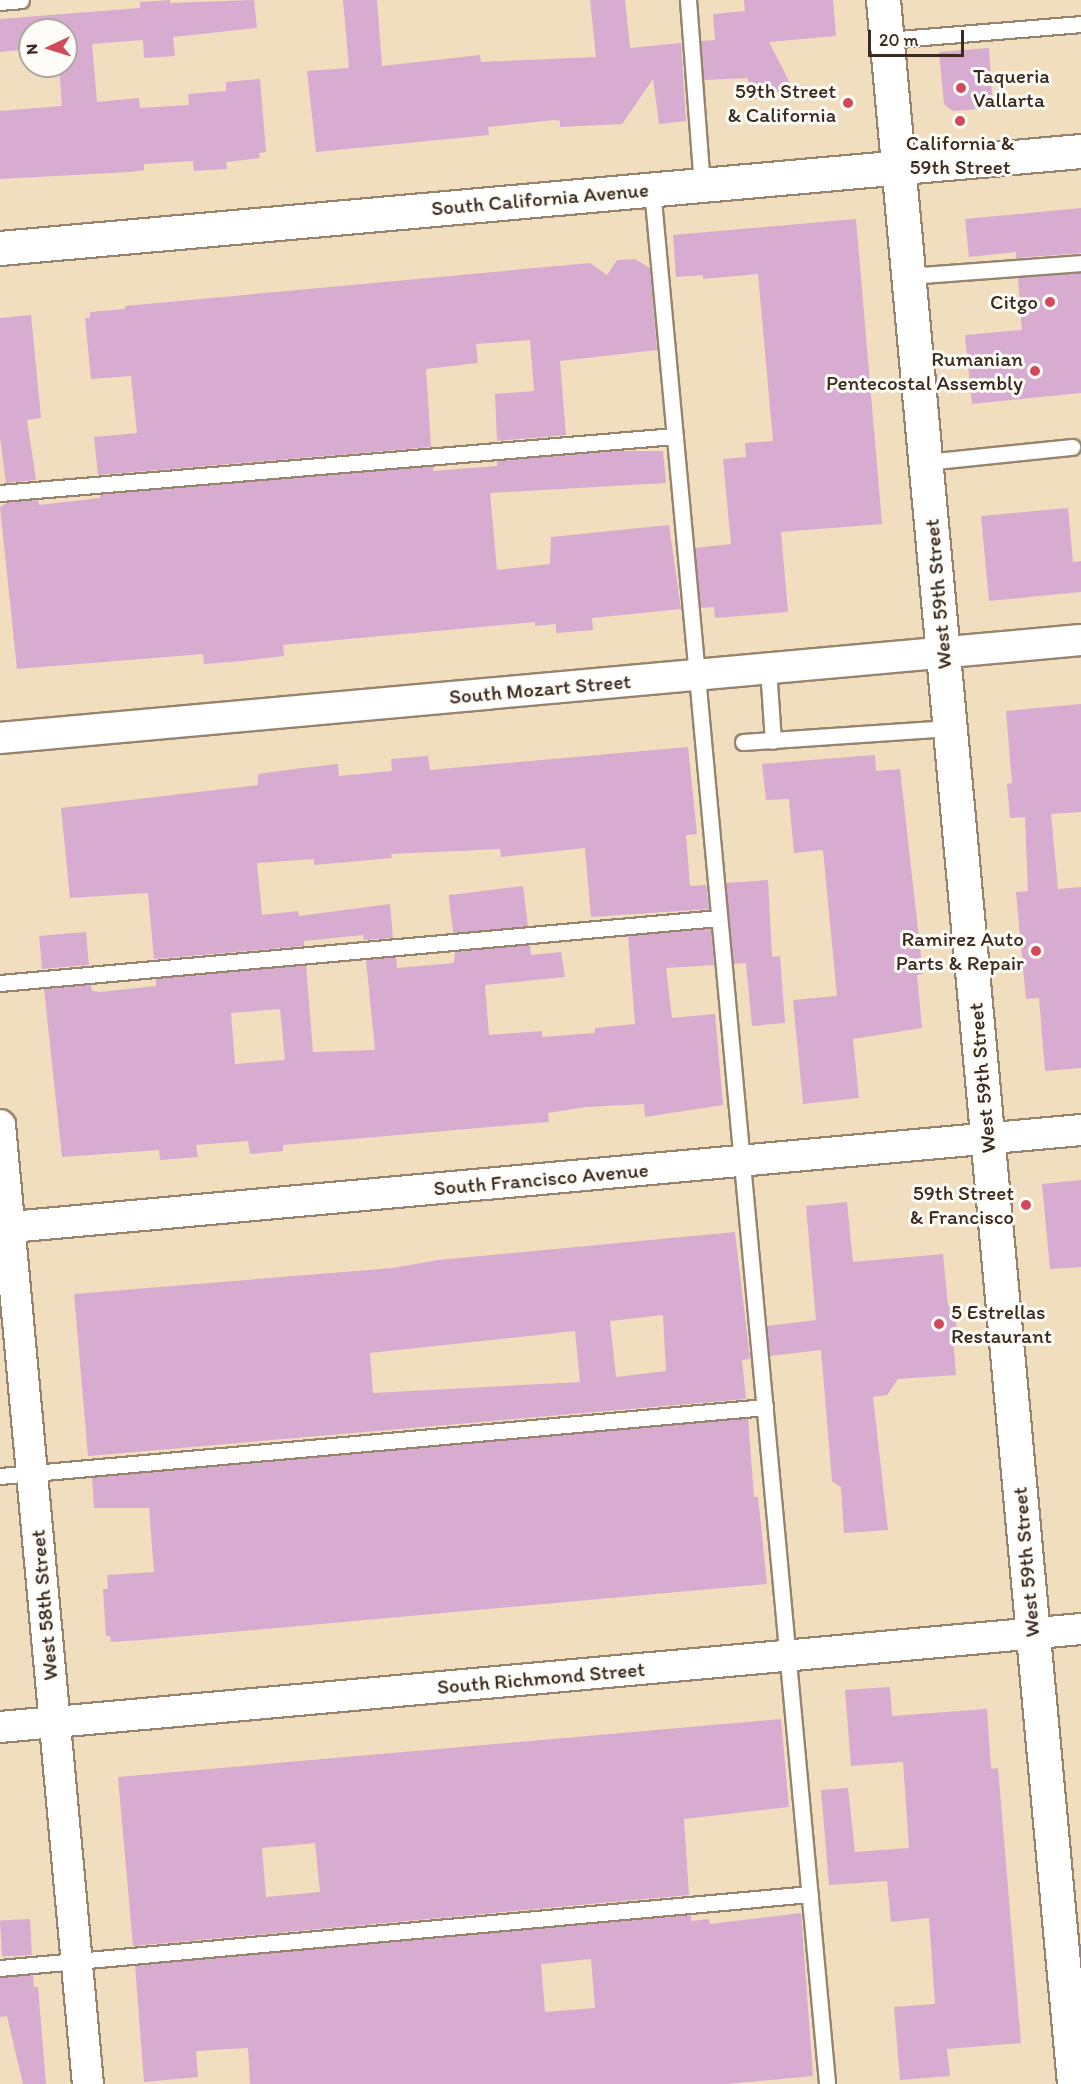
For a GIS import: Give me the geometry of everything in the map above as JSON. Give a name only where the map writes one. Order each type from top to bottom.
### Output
[{"type":"street","name":"West 59th Street","points":[[883,0],[1074,2084]]},
{"type":"street","name":"South California Avenue","points":[[0,248],[1081,151]]},
{"type":"street","name":"South Mozart Street","points":[[0,738],[1081,640]]},
{"type":"street","name":"West 58th Street","points":[[0,1125],[5,1228],[32,1473],[88,2084]]},
{"type":"street","name":"South Francisco Avenue","points":[[5,1228],[1081,1130]]},
{"type":"street","name":"South Richmond Street","points":[[0,1727],[1081,1629]]},
{"type":"lane","points":[[0,2],[21,0]]},
{"type":"lane","points":[[688,0],[702,185]]},
{"type":"lane","points":[[887,40],[1081,24]]},
{"type":"lane","points":[[652,189],[827,2084]]},
{"type":"lane","points":[[909,276],[1081,263]]},
{"type":"lane","points":[[0,493],[675,436]]},
{"type":"lane","points":[[926,462],[1072,447]]},
{"type":"lane","points":[[768,668],[773,741]]},
{"type":"lane","points":[[742,742],[950,728]]},
{"type":"lane","points":[[0,983],[719,918]]},
{"type":"lane","points":[[0,1476],[765,1407]]},
{"type":"lane","points":[[0,1968],[810,1894]]},
{"type":"building","points":[[254,0],[257,28],[173,37],[175,56],[144,58],[143,40],[92,44],[97,102],[139,98],[140,108],[189,105],[188,94],[226,91],[226,82],[260,79],[266,152],[259,153],[260,158],[226,162],[227,169],[194,171],[193,161],[144,164],[144,170],[130,172],[0,179],[0,111],[62,106],[60,78],[78,78],[78,18],[18,18],[18,50],[0,52],[0,19],[140,8],[140,2]]},
{"type":"building","points":[[343,0],[377,0],[382,66],[480,55],[481,62],[596,57],[590,0],[625,0],[630,48],[681,43],[686,121],[659,124],[653,79],[622,124],[560,127],[560,121],[554,120],[488,127],[489,135],[316,152],[307,71],[349,68]]},
{"type":"building","points":[[744,0],[833,0],[836,36],[769,42],[792,87],[749,102],[748,78],[704,80],[701,41],[715,40],[713,14],[745,11]]},
{"type":"building","points":[[989,48],[993,108],[952,111],[944,104],[939,52]]},
{"type":"building","name":"Citgo","points":[[1081,208],[1081,253],[1016,258],[1016,252],[969,257],[965,219]]},
{"type":"building","points":[[856,219],[882,524],[781,532],[788,612],[715,618],[714,607],[700,608],[695,548],[731,544],[723,459],[746,457],[745,443],[773,441],[758,274],[703,279],[703,275],[676,277],[673,235]]},
{"type":"building","points":[[635,259],[650,268],[657,350],[560,361],[566,435],[497,441],[495,394],[534,391],[530,340],[476,344],[478,363],[426,369],[431,447],[98,475],[94,437],[137,433],[131,376],[91,379],[85,318],[90,318],[90,312],[125,309],[125,306],[590,263],[607,275],[617,260]]},
{"type":"building","points":[[1081,273],[1081,393],[972,404],[965,335],[1022,330],[1018,278]]},
{"type":"building","points":[[31,315],[41,418],[27,420],[36,480],[6,483],[0,438],[0,318]]},
{"type":"building","points":[[617,451],[663,451],[666,483],[490,493],[497,570],[550,564],[551,537],[669,525],[681,609],[592,618],[593,630],[556,633],[556,624],[535,626],[535,622],[283,645],[284,656],[242,661],[204,664],[203,654],[17,669],[0,507],[9,502],[38,500],[39,505],[100,498],[100,494],[433,466],[433,471],[497,466],[497,461]]},
{"type":"building","points":[[1068,508],[1073,562],[1081,561],[1081,592],[989,601],[981,516]]},
{"type":"building","points":[[1081,704],[1081,812],[1051,814],[1058,889],[1081,887],[1081,1068],[1045,1071],[1039,998],[1026,999],[1016,892],[1028,891],[1025,817],[1010,818],[1007,784],[1012,783],[1006,711]]},
{"type":"building","points":[[688,747],[697,834],[686,835],[690,886],[706,885],[709,909],[591,917],[585,848],[501,857],[500,849],[391,854],[392,858],[314,865],[314,859],[257,863],[262,915],[298,911],[299,916],[390,904],[393,938],[364,940],[363,935],[304,941],[304,946],[154,959],[148,893],[70,898],[61,808],[258,785],[258,774],[338,764],[339,776],[392,771],[391,759],[428,756],[430,770]]},
{"type":"building","points":[[875,755],[876,771],[900,769],[923,974],[917,975],[922,1028],[853,1039],[859,1098],[803,1104],[793,1000],[837,996],[823,850],[794,853],[789,799],[766,800],[762,764]]},
{"type":"building","points":[[768,880],[772,957],[780,956],[785,1023],[752,1026],[746,963],[733,964],[726,883]]},
{"type":"building","points":[[523,886],[528,926],[453,935],[449,895]]},
{"type":"building","points":[[711,929],[714,965],[666,968],[672,1018],[715,1014],[723,1105],[645,1117],[644,1104],[585,1107],[548,1113],[549,1122],[283,1145],[283,1151],[250,1154],[248,1141],[196,1145],[198,1157],[160,1160],[159,1150],[62,1157],[44,989],[91,985],[92,991],[100,992],[156,986],[156,979],[306,965],[313,1052],[375,1050],[366,960],[396,957],[397,968],[454,963],[455,952],[530,945],[531,955],[561,952],[565,977],[485,985],[489,1035],[542,1031],[542,1037],[595,1033],[595,1028],[635,1024],[628,936]],"holes":[[[280,1009],[285,1060],[235,1064],[231,1013]]]},
{"type":"building","points":[[86,932],[89,965],[42,969],[39,936]]},
{"type":"building","points":[[1081,1180],[1081,1267],[1050,1269],[1042,1184]]},
{"type":"building","points":[[847,1202],[853,1262],[943,1254],[948,1306],[955,1306],[957,1338],[953,1338],[956,1375],[898,1379],[887,1395],[873,1397],[888,1530],[844,1533],[841,1487],[832,1481],[821,1350],[770,1356],[767,1326],[816,1320],[806,1206]]},
{"type":"building","points":[[735,1232],[750,1359],[742,1360],[746,1399],[88,1456],[74,1294],[393,1268],[438,1260]],"holes":[[[663,1315],[666,1371],[616,1377],[610,1321]],[[575,1331],[580,1382],[373,1393],[370,1353]]]},
{"type":"building","points":[[748,1418],[754,1497],[758,1497],[767,1584],[142,1640],[111,1642],[110,1636],[106,1636],[103,1589],[108,1589],[107,1575],[154,1572],[149,1508],[94,1508],[92,1477]]},
{"type":"building","points":[[890,1687],[892,1716],[987,1709],[991,1769],[998,1768],[1021,2043],[947,2049],[950,2076],[900,2080],[894,2007],[935,2004],[929,1918],[891,1922],[887,1881],[829,1885],[821,1790],[848,1788],[855,1852],[909,1848],[903,1762],[851,1766],[845,1690]]},
{"type":"building","points":[[781,1719],[789,1807],[684,1819],[689,1895],[133,1946],[118,1777]],"holes":[[[315,1843],[320,1892],[266,1897],[262,1848]]]},
{"type":"building","points":[[801,1913],[813,2076],[727,2084],[250,2084],[248,2048],[196,2051],[198,2077],[144,2082],[135,1965],[691,1915],[691,1921],[709,1919],[710,1924]],"holes":[[[591,1959],[595,2008],[545,2012],[541,1964]]]},
{"type":"building","points":[[30,1919],[32,1955],[2,1957],[0,1921]]},
{"type":"building","points":[[33,1975],[34,1987],[38,1987],[46,2084],[23,2084],[7,2016],[0,2017],[0,1978]]},
{"type":"place","name":"Taqueria Vallarta","points":[[961,88]]},
{"type":"place","name":"59th Street & California","points":[[848,103]]},
{"type":"place","name":"California & 59th Street","points":[[960,121]]},
{"type":"place","name":"Citgo","points":[[1050,302]]},
{"type":"place","name":"Rumanian Pentecostal Assembly","points":[[1035,371]]},
{"type":"place","name":"Ramirez Auto Parts & Repair","points":[[1036,951]]},
{"type":"place","name":"59th Street & Francisco","points":[[1026,1205]]},
{"type":"place","name":"5 Estrellas Restaurant","points":[[939,1324]]}]
